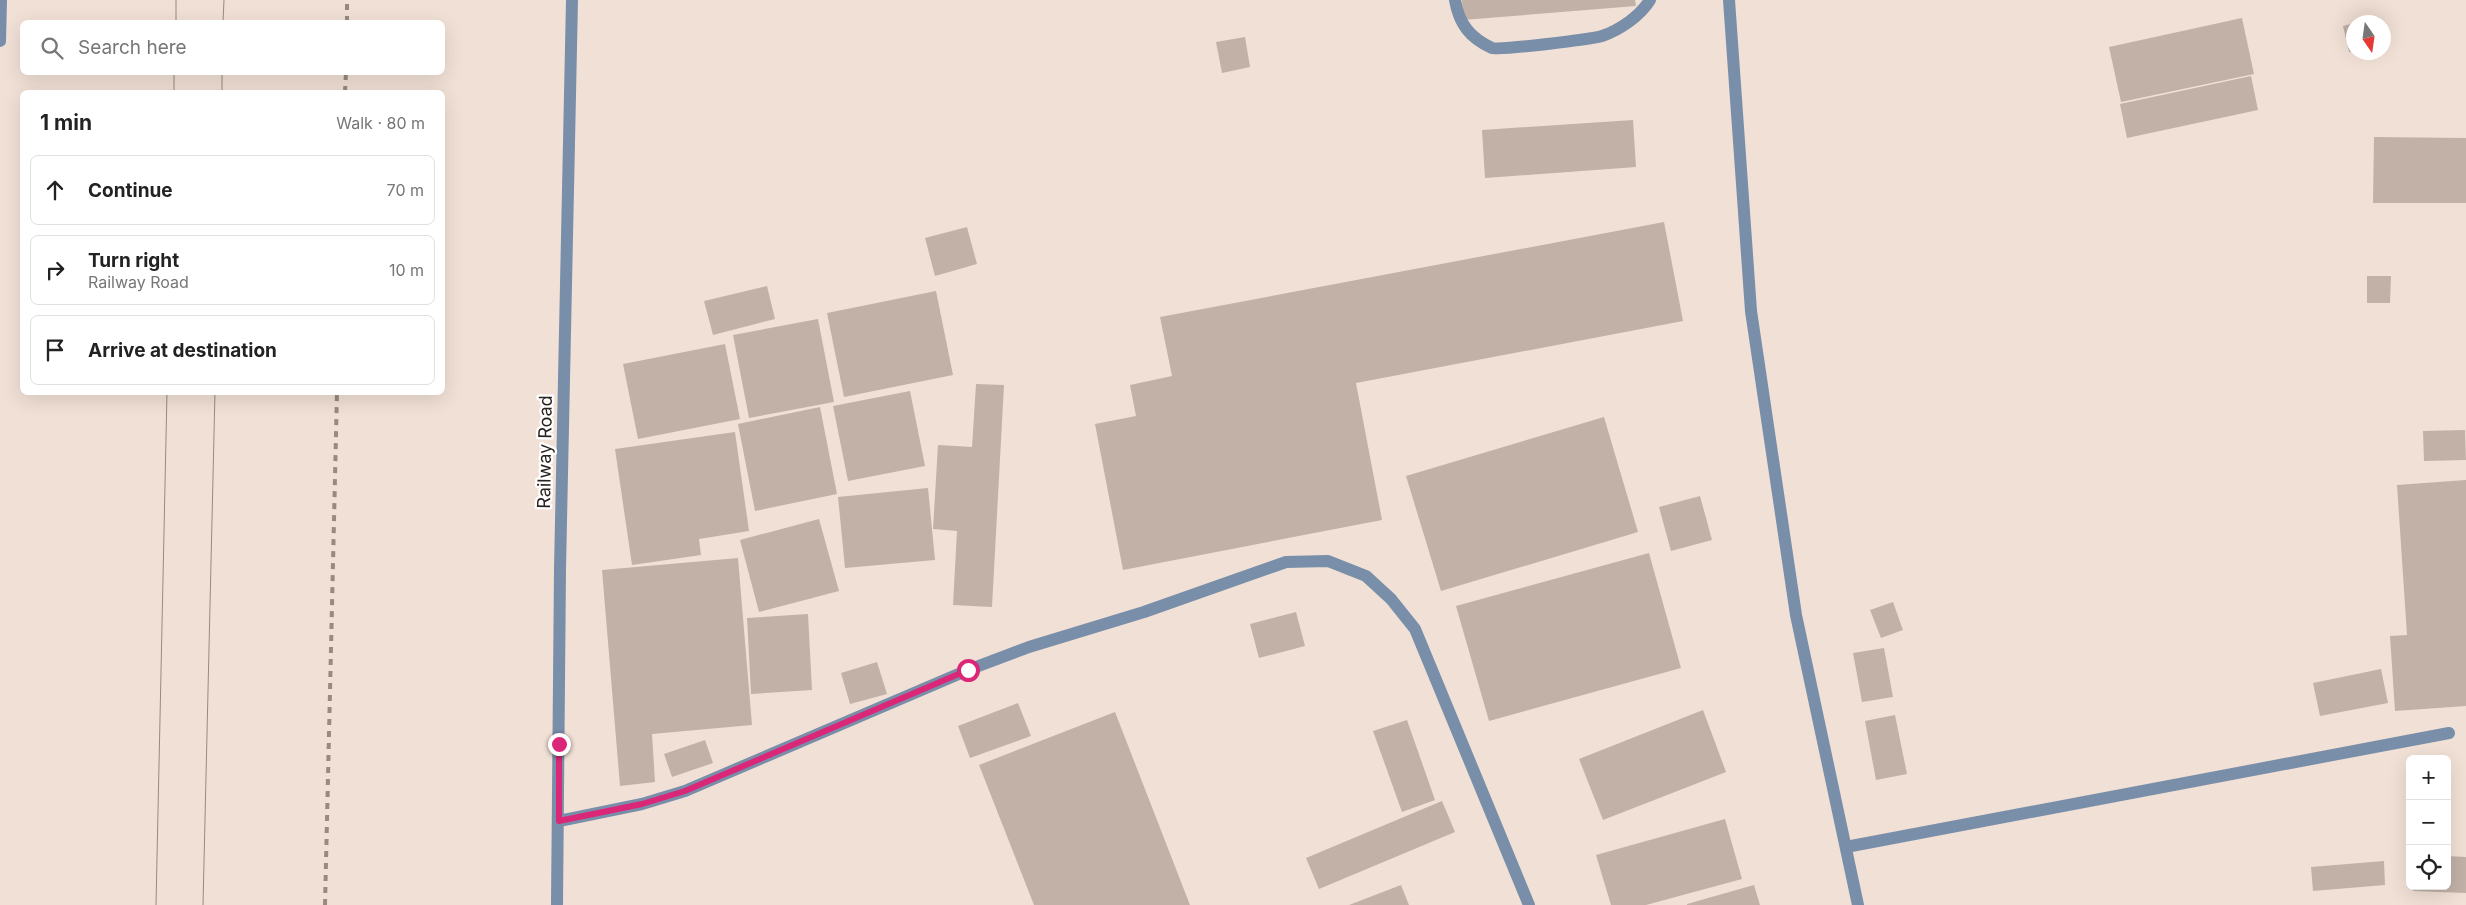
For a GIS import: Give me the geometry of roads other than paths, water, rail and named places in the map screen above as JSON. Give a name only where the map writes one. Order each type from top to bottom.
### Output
[{"type":"street","points":[[0,41],[1,0]]},
{"type":"street","name":"Railway Road","points":[[557,905],[560,569],[572,0]]},
{"type":"street","points":[[1455,0],[1458,16],[1468,34],[1494,50],[1602,36],[1641,14],[1650,0]]},
{"type":"street","points":[[1729,0],[1751,311],[1796,614],[1858,905]]},
{"type":"street","points":[[559,821],[642,804],[685,791],[813,734],[1029,646],[1144,612],[1286,562],[1328,561],[1366,576],[1391,599],[1415,629],[1529,905]]},
{"type":"street","points":[[1846,847],[2449,733]]},
{"type":"tram line","points":[[176,0],[176,20]]},
{"type":"tram line","points":[[223,20],[224,0]]},
{"type":"tram line","points":[[174,75],[174,90]]},
{"type":"tram line","points":[[222,75],[222,90]]},
{"type":"tram line","points":[[156,905],[167,395]]},
{"type":"tram line","points":[[203,905],[215,395]]},
{"type":"railway","points":[[347,0],[347,20]]},
{"type":"railway","points":[[345,90],[346,75]]},
{"type":"railway","points":[[325,905],[337,395]]}]
